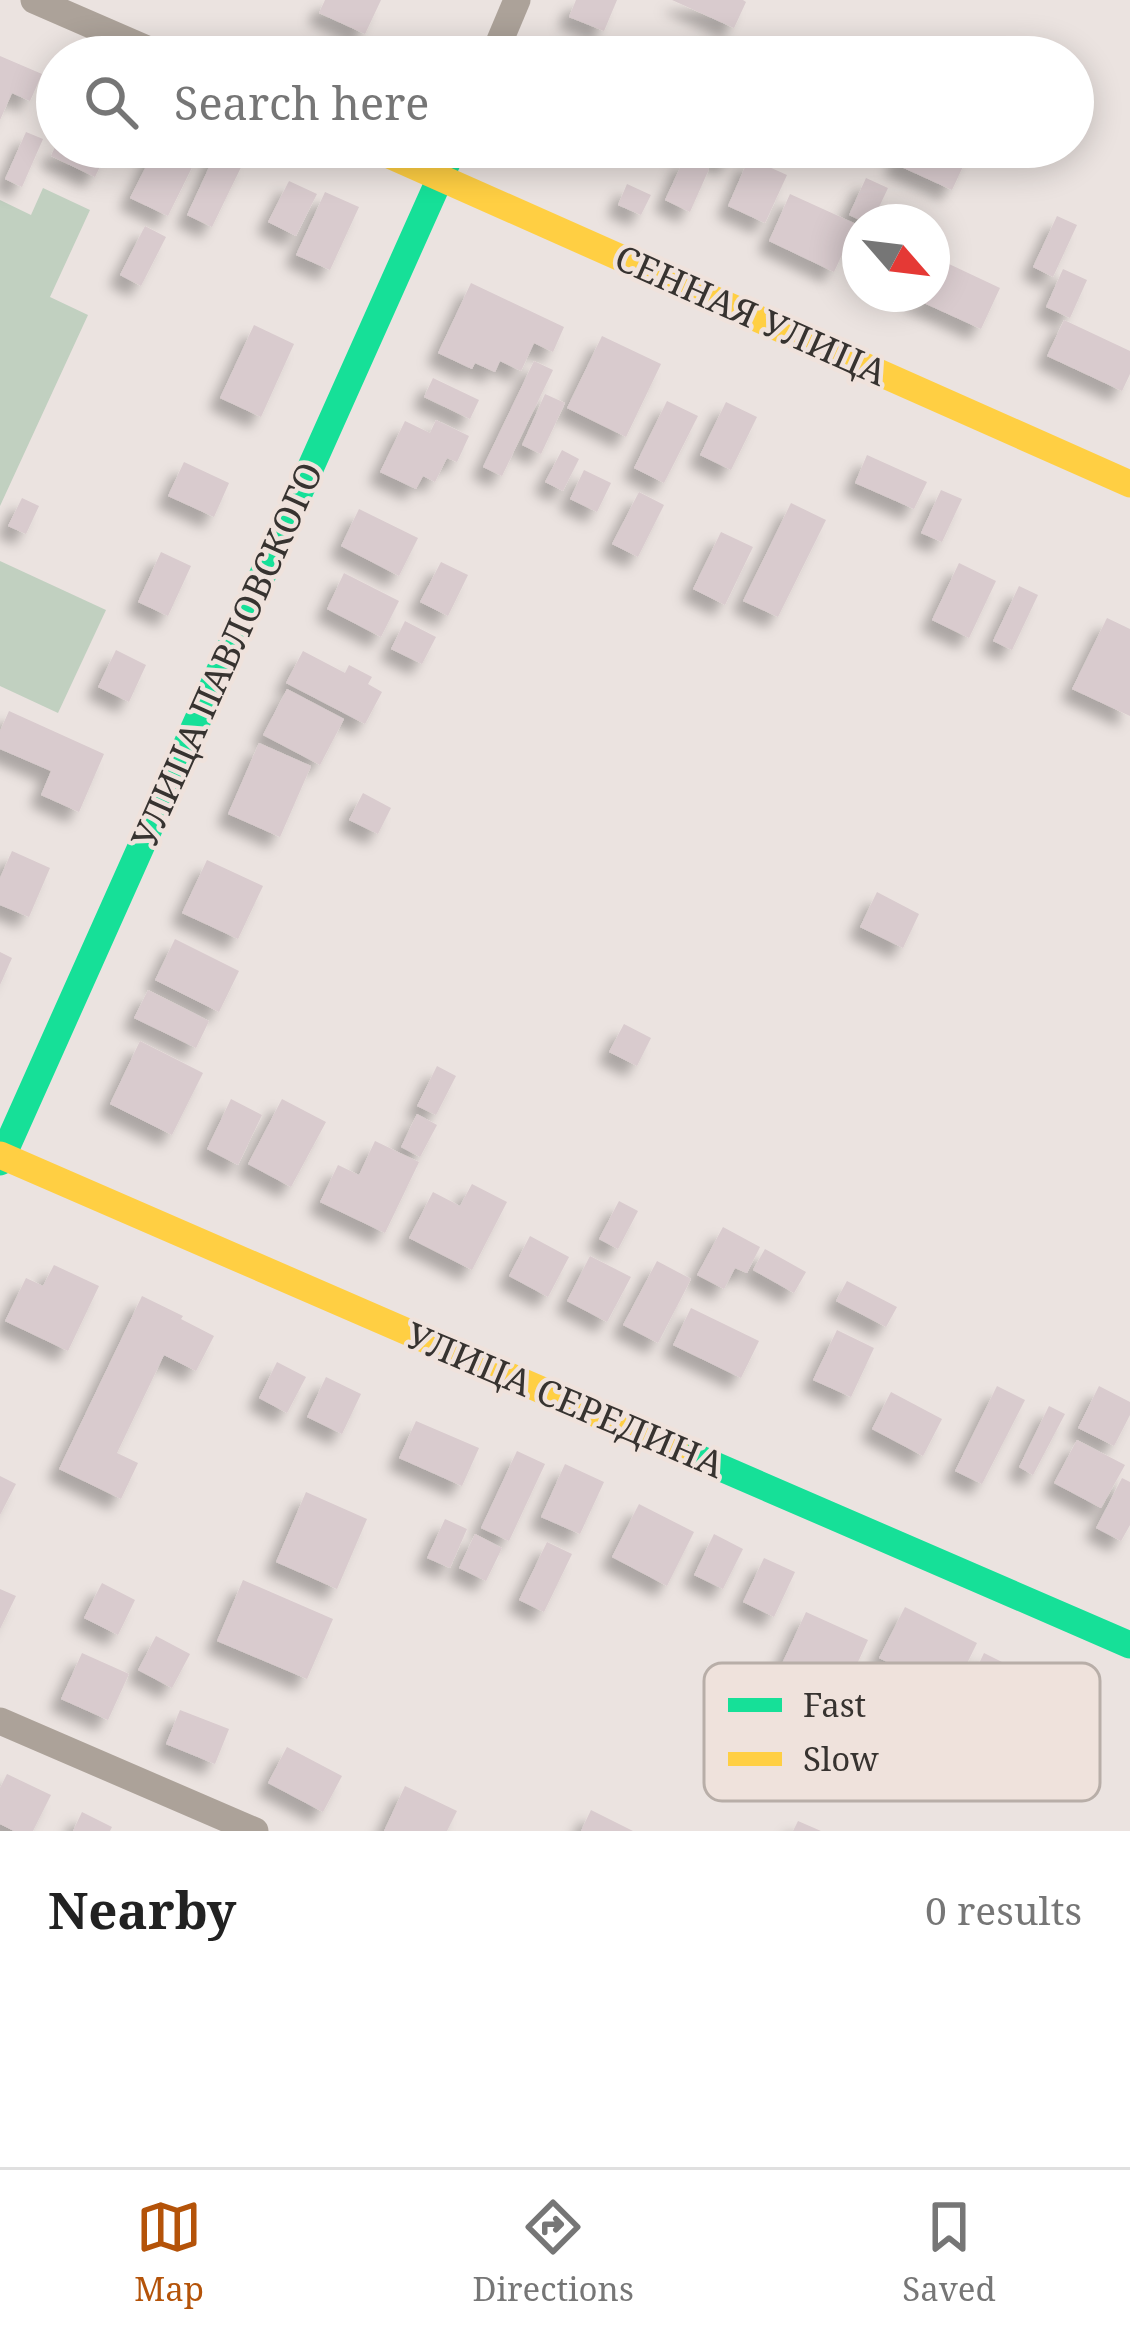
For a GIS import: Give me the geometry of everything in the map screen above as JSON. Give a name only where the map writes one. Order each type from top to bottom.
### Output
[{"type":"street","points":[[34,0],[117,36]]},
{"type":"street","points":[[502,36],[518,0]]},
{"type":"street","name":"СЕННАЯ УЛИЦА","points":[[420,168],[1130,484]]},
{"type":"street","name":"УЛИЦА ПАВЛОВСКОГО","points":[[1,1158],[445,168]]},
{"type":"street","name":"УЛИЦА СЕРЕДИНА","points":[[1,1158],[1130,1645]]},
{"type":"street","points":[[0,1721],[255,1831]]},
{"type":"green space","points":[[43,188],[90,210],[50,297],[88,315],[0,506],[0,200],[31,215]]},
{"type":"green space","points":[[0,561],[106,610],[58,713],[0,686]]},
{"type":"building","points":[[325,0],[381,0],[365,34],[319,13]]},
{"type":"building","points":[[576,0],[617,0],[604,31],[569,17]]},
{"type":"building","points":[[672,0],[743,0],[746,2],[734,28]]},
{"type":"building","points":[[0,56],[36,71],[36,88],[30,101],[12,93],[0,120]]},
{"type":"building","points":[[26,132],[36,136],[36,155],[22,187],[5,179]]},
{"type":"building","points":[[76,168],[99,168],[95,177]]},
{"type":"building","points":[[145,168],[192,168],[168,216],[130,198]]},
{"type":"building","points":[[209,168],[241,168],[212,227],[187,215]]},
{"type":"building","points":[[680,168],[709,169],[690,212],[665,200]]},
{"type":"building","points":[[745,168],[771,168],[787,175],[765,223],[728,206]]},
{"type":"building","points":[[904,168],[962,168],[952,190]]},
{"type":"building","points":[[866,178],[888,188],[880,204],[854,204]]},
{"type":"building","points":[[289,181],[317,194],[296,236],[268,222]]},
{"type":"building","points":[[627,184],[651,195],[641,215],[618,205]]},
{"type":"building","points":[[325,192],[359,207],[330,270],[296,255]]},
{"type":"building","points":[[790,194],[842,218],[842,255],[834,272],[769,241]]},
{"type":"building","points":[[1057,216],[1077,225],[1053,277],[1033,267]]},
{"type":"building","points":[[145,226],[166,237],[141,286],[120,275]]},
{"type":"building","points":[[950,264],[1000,288],[981,329],[944,312],[950,312]]},
{"type":"building","points":[[1063,269],[1087,280],[1070,318],[1046,307]]},
{"type":"building","points":[[471,283],[564,327],[553,352],[534,343],[521,371],[500,361],[495,372],[475,363],[472,369],[438,353]]},
{"type":"building","points":[[1064,320],[1130,351],[1130,374],[1122,391],[1047,356]]},
{"type":"building","points":[[254,325],[294,344],[261,417],[220,398]]},
{"type":"building","points":[[602,336],[661,364],[626,437],[567,408]]},
{"type":"building","points":[[534,361],[553,370],[502,476],[483,467]]},
{"type":"building","points":[[433,378],[479,400],[470,419],[424,397]]},
{"type":"building","points":[[545,394],[565,403],[541,454],[522,445]]},
{"type":"building","points":[[667,401],[698,416],[664,483],[634,468]]},
{"type":"building","points":[[726,402],[757,417],[731,470],[700,455]]},
{"type":"building","points":[[436,420],[469,436],[457,462],[447,458],[435,482],[423,476],[416,489],[380,472],[405,421],[430,433]]},
{"type":"building","points":[[562,450],[579,459],[563,491],[545,482]]},
{"type":"building","points":[[867,455],[927,482],[914,509],[855,483]]},
{"type":"building","points":[[184,462],[229,483],[214,517],[168,496]]},
{"type":"building","points":[[584,470],[611,483],[597,512],[570,499]]},
{"type":"building","points":[[941,490],[962,499],[942,542],[921,533]]},
{"type":"building","points":[[639,492],[664,505],[638,557],[612,544]]},
{"type":"building","points":[[22,498],[39,506],[26,534],[8,526]]},
{"type":"building","points":[[791,503],[826,520],[778,617],[743,601]]},
{"type":"building","points":[[359,509],[418,538],[399,576],[341,546]]},
{"type":"building","points":[[721,532],[753,547],[725,605],[693,589]]},
{"type":"building","points":[[161,552],[191,566],[168,616],[138,602]]},
{"type":"building","points":[[441,562],[468,575],[448,616],[420,602]]},
{"type":"building","points":[[959,563],[996,581],[969,638],[932,620]]},
{"type":"building","points":[[344,573],[399,601],[381,637],[327,609]]},
{"type":"building","points":[[1019,586],[1038,595],[1012,650],[993,641]]},
{"type":"building","points":[[1107,618],[1130,629],[1130,716],[1072,689]]},
{"type":"building","points":[[405,621],[436,637],[422,664],[391,649]]},
{"type":"building","points":[[116,650],[146,665],[129,702],[98,687]]},
{"type":"building","points":[[303,651],[345,673],[349,665],[372,677],[368,684],[382,692],[365,724],[286,683]]},
{"type":"building","points":[[287,689],[344,719],[320,765],[263,735]]},
{"type":"building","points":[[9,711],[104,754],[79,812],[41,795],[51,771],[0,749],[0,731]]},
{"type":"building","points":[[259,743],[311,766],[280,837],[228,814]]},
{"type":"building","points":[[363,793],[391,808],[378,834],[349,820]]},
{"type":"building","points":[[12,851],[50,868],[29,917],[0,905],[0,878]]},
{"type":"building","points":[[207,860],[263,886],[238,939],[182,913]]},
{"type":"building","points":[[877,892],[919,914],[903,948],[860,927]]},
{"type":"building","points":[[175,939],[239,971],[219,1012],[155,980]]},
{"type":"building","points":[[0,952],[12,958],[0,985]]},
{"type":"building","points":[[148,990],[209,1021],[196,1048],[134,1018]]},
{"type":"building","points":[[624,1024],[651,1038],[637,1066],[609,1052]]},
{"type":"building","points":[[140,1041],[203,1073],[172,1135],[110,1104]]},
{"type":"building","points":[[437,1066],[456,1076],[436,1115],[417,1106]]},
{"type":"building","points":[[231,1099],[262,1115],[238,1165],[207,1149]]},
{"type":"building","points":[[282,1099],[326,1122],[291,1187],[248,1164]]},
{"type":"building","points":[[417,1114],[437,1125],[420,1157],[401,1147]]},
{"type":"building","points":[[375,1141],[419,1162],[385,1233],[320,1202],[338,1165],[359,1175]]},
{"type":"building","points":[[472,1184],[507,1202],[472,1270],[409,1238],[433,1192],[460,1206]]},
{"type":"building","points":[[619,1201],[638,1211],[618,1249],[599,1239]]},
{"type":"building","points":[[723,1227],[760,1247],[747,1273],[735,1268],[724,1289],[697,1275]]},
{"type":"building","points":[[530,1236],[569,1257],[548,1297],[509,1276]]},
{"type":"building","points":[[765,1249],[806,1272],[794,1293],[753,1270]]},
{"type":"building","points":[[590,1256],[631,1277],[607,1322],[567,1301]]},
{"type":"building","points":[[657,1261],[691,1279],[658,1343],[623,1325]]},
{"type":"building","points":[[54,1265],[99,1286],[68,1351],[5,1321],[26,1278],[43,1286]]},
{"type":"building","points":[[847,1281],[897,1307],[886,1327],[836,1301]]},
{"type":"building","points":[[142,1296],[214,1336],[196,1371],[164,1355],[117,1453],[138,1463],[121,1499],[59,1469]]},
{"type":"building","points":[[691,1308],[759,1341],[741,1378],[673,1345]]},
{"type":"building","points":[[837,1330],[874,1348],[851,1397],[813,1380]]},
{"type":"building","points":[[277,1362],[306,1377],[287,1413],[259,1398]]},
{"type":"building","points":[[326,1377],[361,1394],[342,1434],[307,1417]]},
{"type":"building","points":[[997,1386],[1025,1400],[982,1484],[955,1471]]},
{"type":"building","points":[[1099,1386],[1130,1402],[1130,1415],[1114,1446],[1078,1428]]},
{"type":"building","points":[[891,1392],[942,1419],[923,1456],[872,1429]]},
{"type":"building","points":[[1049,1406],[1065,1414],[1033,1475],[1019,1467]]},
{"type":"building","points":[[416,1421],[479,1448],[462,1486],[399,1458]]},
{"type":"building","points":[[1077,1440],[1125,1465],[1101,1508],[1054,1483]]},
{"type":"building","points":[[517,1451],[545,1464],[509,1541],[481,1528]]},
{"type":"building","points":[[565,1464],[604,1482],[580,1534],[541,1517]]},
{"type":"building","points":[[0,1476],[16,1484],[0,1515]]},
{"type":"building","points":[[1122,1478],[1130,1482],[1130,1525],[1121,1541],[1096,1528]]},
{"type":"building","points":[[306,1492],[367,1519],[337,1589],[276,1562]]},
{"type":"building","points":[[639,1504],[694,1532],[667,1586],[612,1557]]},
{"type":"building","points":[[445,1519],[467,1529],[450,1568],[427,1558]]},
{"type":"building","points":[[475,1534],[502,1548],[486,1581],[459,1568]]},
{"type":"building","points":[[714,1534],[743,1549],[723,1589],[694,1575]]},
{"type":"building","points":[[547,1542],[572,1554],[544,1612],[519,1600]]},
{"type":"building","points":[[764,1558],[795,1572],[774,1617],[743,1602]]},
{"type":"building","points":[[243,1580],[333,1619],[307,1679],[217,1641]]},
{"type":"building","points":[[102,1583],[135,1600],[118,1635],[84,1618]]},
{"type":"building","points":[[0,1589],[16,1596],[0,1629]]},
{"type":"building","points":[[905,1607],[977,1643],[967,1663],[889,1663],[879,1658]]},
{"type":"building","points":[[806,1612],[868,1640],[858,1663],[782,1663]]},
{"type":"building","points":[[156,1636],[190,1654],[172,1688],[138,1670]]},
{"type":"building","points":[[82,1653],[129,1674],[108,1720],[61,1699]]},
{"type":"building","points":[[984,1653],[1004,1663],[979,1663]]},
{"type":"building","points":[[180,1710],[229,1729],[215,1764],[166,1744]]},
{"type":"building","points":[[287,1747],[342,1776],[323,1812],[268,1783]]},
{"type":"building","points":[[7,1774],[51,1795],[33,1831],[14,1831],[0,1824],[0,1788]]},
{"type":"building","points":[[405,1786],[457,1811],[447,1831],[384,1831]]},
{"type":"building","points":[[591,1810],[633,1831],[581,1831]]},
{"type":"building","points":[[82,1812],[112,1827],[110,1831],[73,1831]]},
{"type":"building","points":[[798,1821],[821,1831],[793,1831]]},
{"type":"traffic: fast","points":[[0,1162],[445,168]]},
{"type":"traffic: fast","points":[[675,1448],[1130,1645]]},
{"type":"traffic: slow","points":[[418,168],[1130,484]]},
{"type":"traffic: slow","points":[[0,1155],[675,1448]]}]
